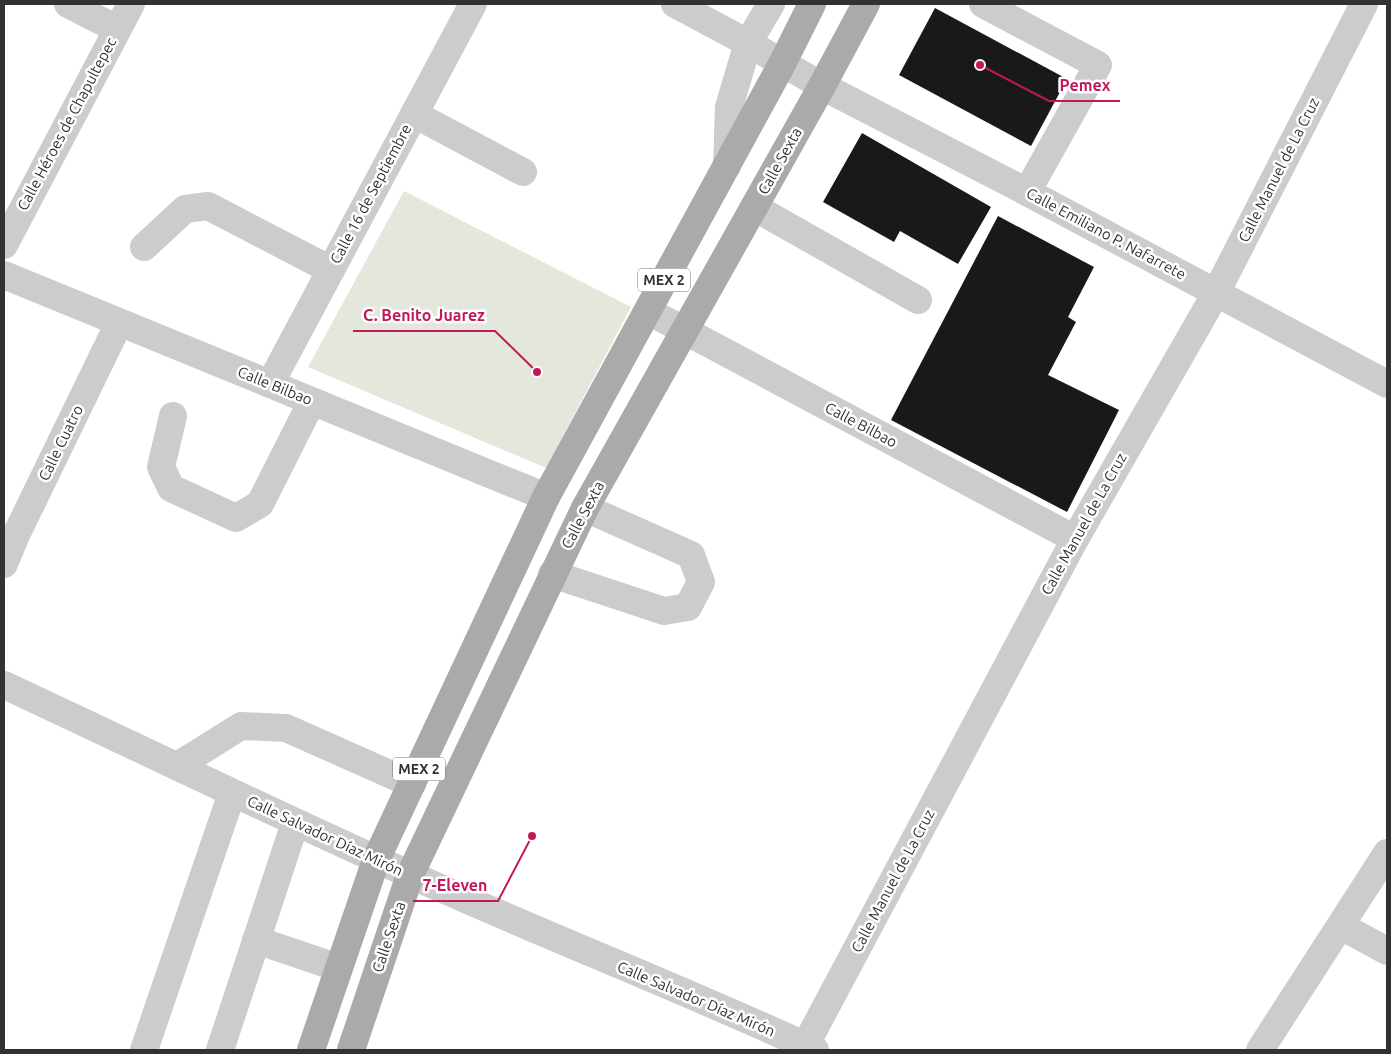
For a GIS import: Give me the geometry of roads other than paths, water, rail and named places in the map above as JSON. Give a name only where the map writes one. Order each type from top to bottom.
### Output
[{"type":"main road","name":"MEX 2","points":[[311,1050],[376,860],[546,497],[727,166],[812,4]]},
{"type":"main road","name":"Calle Sexta","points":[[352,1050],[410,875],[552,574],[585,508],[822,86],[866,4]]},
{"type":"street","points":[[68,4],[117,29]]},
{"type":"street","name":"Calle Héroes de Chapultepec","points":[[4,245],[131,4]]},
{"type":"street","name":"Calle 16 de Septiembre","points":[[270,384],[473,4]]},
{"type":"street","name":"Calle Emiliano P. Nafarrete","points":[[675,4],[748,43],[822,86],[1387,384]]},
{"type":"street","points":[[727,166],[729,107],[748,43],[771,4]]},
{"type":"street","points":[[982,4],[1098,65],[1026,192]]},
{"type":"street","name":"Calle Manuel de La Cruz","points":[[810,1048],[1075,539],[1216,293],[1364,4]]},
{"type":"street","points":[[414,114],[523,172]]},
{"type":"street","points":[[144,247],[185,209],[208,206],[331,270]]},
{"type":"street","points":[[754,207],[918,300]]},
{"type":"street","name":"Calle Bilbao","points":[[4,275],[546,497]]},
{"type":"street","name":"Calle Bilbao","points":[[648,311],[1075,539]]},
{"type":"street","name":"Calle Cuatro","points":[[4,564],[10,532],[119,323]]},
{"type":"street","points":[[173,416],[161,467],[171,488],[236,518],[260,504],[312,401]]},
{"type":"street","points":[[552,574],[664,611],[688,607],[701,582],[691,555],[585,508]]},
{"type":"street","name":"Calle Salvador Díaz Mirón","points":[[4,685],[232,792],[295,824],[810,1048]]},
{"type":"street","points":[[177,766],[241,726],[286,728],[412,784]]},
{"type":"street","points":[[144,1050],[232,792]]},
{"type":"street","points":[[220,1050],[295,824]]},
{"type":"street","points":[[1260,1050],[1387,853]]},
{"type":"street","points":[[1340,926],[1387,951]]},
{"type":"street","points":[[256,940],[339,968]]},
{"type":"place","name":"Pemex","points":[[980,65]]},
{"type":"place","name":"C. Benito Juarez","points":[[537,372]]},
{"type":"place","name":"7-Eleven","points":[[532,836]]}]
